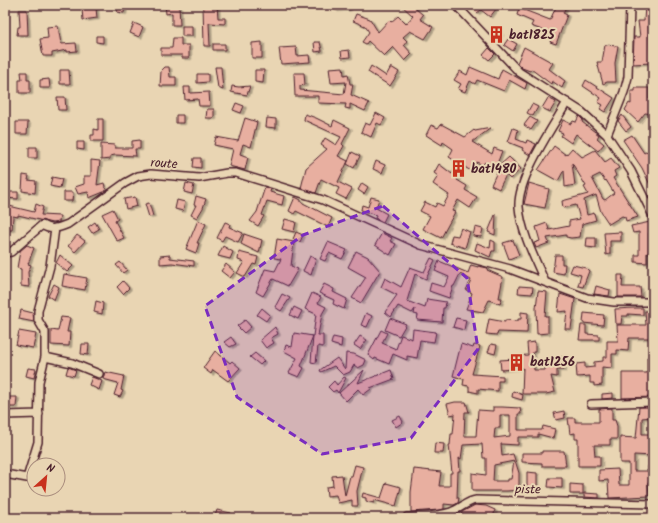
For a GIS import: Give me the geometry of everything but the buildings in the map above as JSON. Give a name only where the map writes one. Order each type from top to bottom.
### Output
[{"type":"street","points":[[456,5],[508,62],[536,83],[567,102],[597,124],[608,135],[631,171],[653,216]]},
{"type":"street","points":[[608,135],[628,77],[630,5]]},
{"type":"street","points":[[545,282],[523,224],[519,206],[527,174],[567,102]]},
{"type":"street","name":"route","points":[[5,253],[11,252],[42,225],[50,229],[68,224],[125,183],[138,176],[145,175],[199,178],[227,173],[236,173],[323,200],[421,245],[510,269],[599,301],[653,302]]},
{"type":"street","points":[[5,474],[27,478],[38,442],[39,382],[45,357],[45,332],[38,320],[38,311],[50,266],[55,228]]},
{"type":"street","points":[[45,357],[72,363],[99,374]]},
{"type":"street","points":[[591,404],[653,402]]},
{"type":"street","points":[[5,415],[39,414]]},
{"type":"street","name":"piste","points":[[407,516],[444,514],[457,510],[469,502],[476,500],[653,504]]},
{"type":"highlighted area","points":[[383,206],[467,278],[478,349],[411,438],[322,454],[237,397],[205,306],[303,235]]},
{"type":"place","name":"bat1825","points":[[496,35]]},
{"type":"place","name":"bat1480","points":[[458,169]]},
{"type":"place","name":"bat1256","points":[[517,362]]}]
